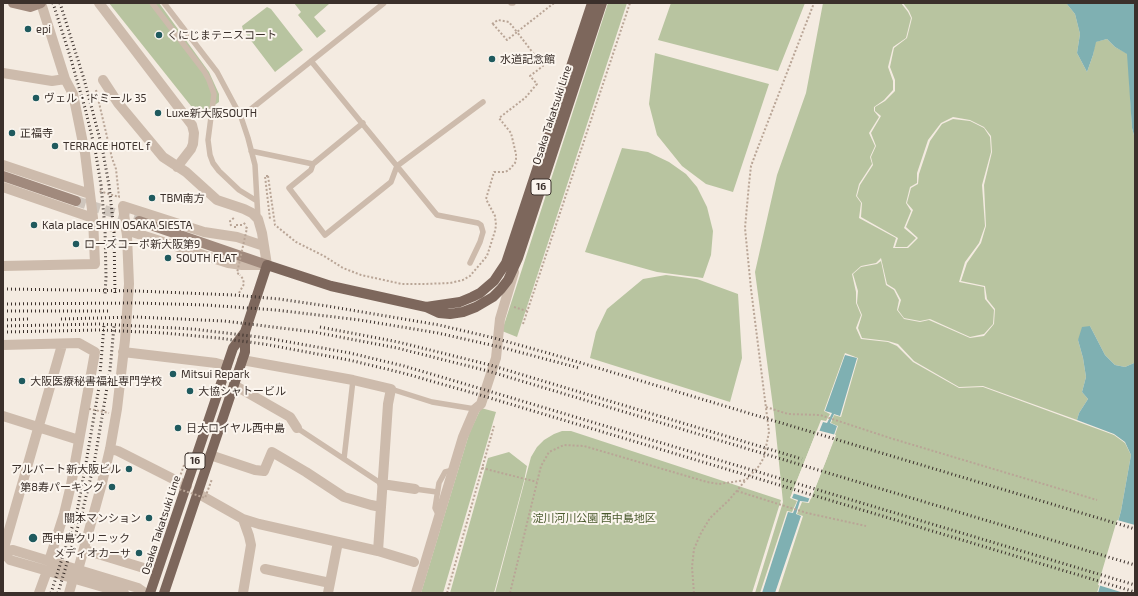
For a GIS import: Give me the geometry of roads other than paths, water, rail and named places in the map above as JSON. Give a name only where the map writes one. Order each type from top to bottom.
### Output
[{"type":"main road","name":"Osaka Takatsuki Line","points":[[426,307],[460,302],[472,297],[494,281],[506,263],[592,3]]},
{"type":"main road","name":"Osaka Takatsuki Line","points":[[164,593],[245,352],[245,332],[267,265],[331,286],[426,307],[439,313],[450,314],[463,312],[476,308],[493,297],[502,289],[508,280],[518,258],[602,3]]},
{"type":"main road","name":"Osaka Takatsuki Line","points":[[150,593],[233,348],[245,332]]},
{"type":"street","points":[[3,266],[95,264],[90,191],[85,153],[73,94],[65,79],[41,3],[30,7],[13,3]]},
{"type":"street","points":[[98,3],[156,76],[192,125],[194,133],[193,144],[191,149],[177,167]]},
{"type":"street","points":[[3,73],[52,81],[65,79]]},
{"type":"street","points":[[103,80],[118,104],[163,157],[186,172],[217,200],[244,209],[252,213],[258,219],[262,233],[267,265]]},
{"type":"street","points":[[3,165],[90,191]]},
{"type":"street","points":[[3,176],[76,201]]},
{"type":"street","points":[[3,187],[93,221]]},
{"type":"street","points":[[69,593],[94,518],[110,448],[117,409],[125,340],[129,284],[123,206],[204,232],[237,237],[264,246]]},
{"type":"street","points":[[139,222],[267,265]]},
{"type":"street","points":[[126,233],[228,263],[242,265],[267,265]]},
{"type":"street","points":[[416,593],[463,437],[475,410],[481,404],[496,358],[500,319],[518,258]]},
{"type":"street","points":[[3,345],[62,345],[80,343],[95,352],[71,485],[64,514],[39,593]]},
{"type":"street","points":[[62,345],[3,552],[10,560],[48,566],[138,588],[145,593]]},
{"type":"street","points":[[123,352],[216,363],[227,366]]},
{"type":"street","points":[[242,360],[353,380],[391,389],[388,404],[378,551]]},
{"type":"street","points":[[234,385],[290,417],[297,428]]},
{"type":"street","points":[[3,416],[79,440]]},
{"type":"street","points":[[110,448],[186,486]]},
{"type":"street","points":[[210,455],[255,470],[264,471],[272,452],[344,497],[371,506],[381,507]]},
{"type":"street","points":[[382,484],[415,489]]},
{"type":"street","points":[[197,493],[243,519],[258,524],[378,551],[414,562]]},
{"type":"street","points":[[243,519],[251,545],[243,593]]},
{"type":"street","points":[[265,569],[329,588],[338,542]]},
{"type":"street","points":[[84,550],[147,569]]},
{"type":"street","points":[[76,574],[98,589],[124,593]]},
{"type":"lane","points":[[152,3],[207,74],[214,94],[208,140],[210,155],[214,163],[219,171],[240,190],[257,201]]},
{"type":"lane","points":[[164,3],[216,72],[241,117],[255,165],[258,219]]},
{"type":"lane","points":[[241,117],[384,3]]},
{"type":"lane","points":[[311,61],[437,215],[478,223],[481,225],[483,232],[470,263]]},
{"type":"lane","points":[[363,123],[313,164],[311,170],[289,188],[325,235],[391,182],[397,166],[483,102]]},
{"type":"lane","points":[[251,151],[313,164]]},
{"type":"lane","points":[[344,459],[353,380]]},
{"type":"lane","points":[[391,389],[432,402],[475,410]]},
{"type":"lane","points":[[297,428],[382,484]]},
{"type":"lane","points":[[439,516],[435,508],[439,482],[445,472],[453,470]]},
{"type":"lane","points":[[415,489],[437,492]]},
{"type":"water","points":[[1066,3],[1135,3],[1135,139],[1132,128],[1127,54],[1115,47],[1107,39],[1096,42],[1087,72],[1077,53],[1080,34],[1075,14]]},
{"type":"water","points":[[1090,326],[1105,355],[1115,365],[1125,367],[1134,363],[1135,354],[1135,593],[1098,593],[1121,511],[1131,455],[1125,442],[1114,434],[1077,420],[1079,413],[1088,399],[1082,392],[1086,377],[1078,340],[1082,327]]},
{"type":"water","points":[[845,355],[857,358],[840,416],[834,414],[830,423],[837,426],[826,458],[808,502],[800,501],[796,514],[801,516],[775,593],[762,593],[788,512],[793,513],[798,500],[792,498],[823,422],[827,423],[832,413],[825,411]]},
{"type":"tunnel","points":[[76,201],[139,221]]},
{"type":"railway","points":[[53,3],[85,108],[95,149],[101,185],[105,228],[105,295]]},
{"type":"railway","points":[[60,3],[84,79],[102,147],[109,185],[114,231],[115,296]]},
{"type":"railway","points":[[3,289],[137,291],[234,295],[279,299],[327,306],[439,325],[548,353],[1135,529]]},
{"type":"railway","points":[[3,304],[137,303],[206,305],[276,310],[360,320],[438,333],[504,348],[579,368]]},
{"type":"railway","points":[[3,311],[111,311]]},
{"type":"railway","points":[[61,319],[136,317],[224,321],[314,332],[397,348],[488,371],[1135,565]]},
{"type":"railway","points":[[3,320],[29,319]]},
{"type":"railway","points":[[3,326],[100,324],[193,329],[267,338],[350,353],[404,366],[482,389],[1135,585]]},
{"type":"railway","points":[[51,593],[77,512],[99,387],[104,325]]},
{"type":"railway","points":[[58,593],[82,513],[94,464],[110,370],[114,326]]},
{"type":"railway","points":[[320,327],[398,342],[490,365],[802,459]]},
{"type":"railway","points":[[3,332],[100,330],[164,333],[264,344],[349,360],[403,373],[480,395],[1135,592]]},
{"type":"place","name":"epi","points":[[28,29]]},
{"type":"place","name":"くにじまテニスコート","points":[[159,35]]},
{"type":"place","name":"水道記念館","points":[[492,59]]},
{"type":"place","name":"ヴェル・ドミール 35","points":[[36,98]]},
{"type":"place","name":"Luxe新大阪SOUTH","points":[[158,113]]},
{"type":"place","name":"正福寺","points":[[12,133]]},
{"type":"place","name":"TERRACE HOTEL f","points":[[55,146]]},
{"type":"place","name":"TBM南方","points":[[152,198]]},
{"type":"place","name":"Kala place SHIN OSAKA SIESTA","points":[[34,225]]},
{"type":"place","name":"ローズコーポ新大阪第9","points":[[76,244]]},
{"type":"place","name":"SOUTH FLAT","points":[[168,258]]},
{"type":"place","name":"Mitsui Repark","points":[[173,374]]},
{"type":"place","name":"大阪医療秘書福祉専門学校","points":[[22,381]]},
{"type":"place","name":"大協シャトービル","points":[[190,391]]},
{"type":"place","name":"日大ロイヤル西中島","points":[[178,428]]},
{"type":"place","name":"アルバート新大阪ビル","points":[[129,469]]},
{"type":"place","name":"第8寿パーキング","points":[[112,487]]},
{"type":"place","name":"關本マンション","points":[[149,518]]},
{"type":"place","name":"西中島クリニック","points":[[33,538]]},
{"type":"place","name":"メディオカーサ","points":[[139,553]]},
{"type":"park label","name":"淀川河川公園 西中島地区","points":[[594,518]]}]
